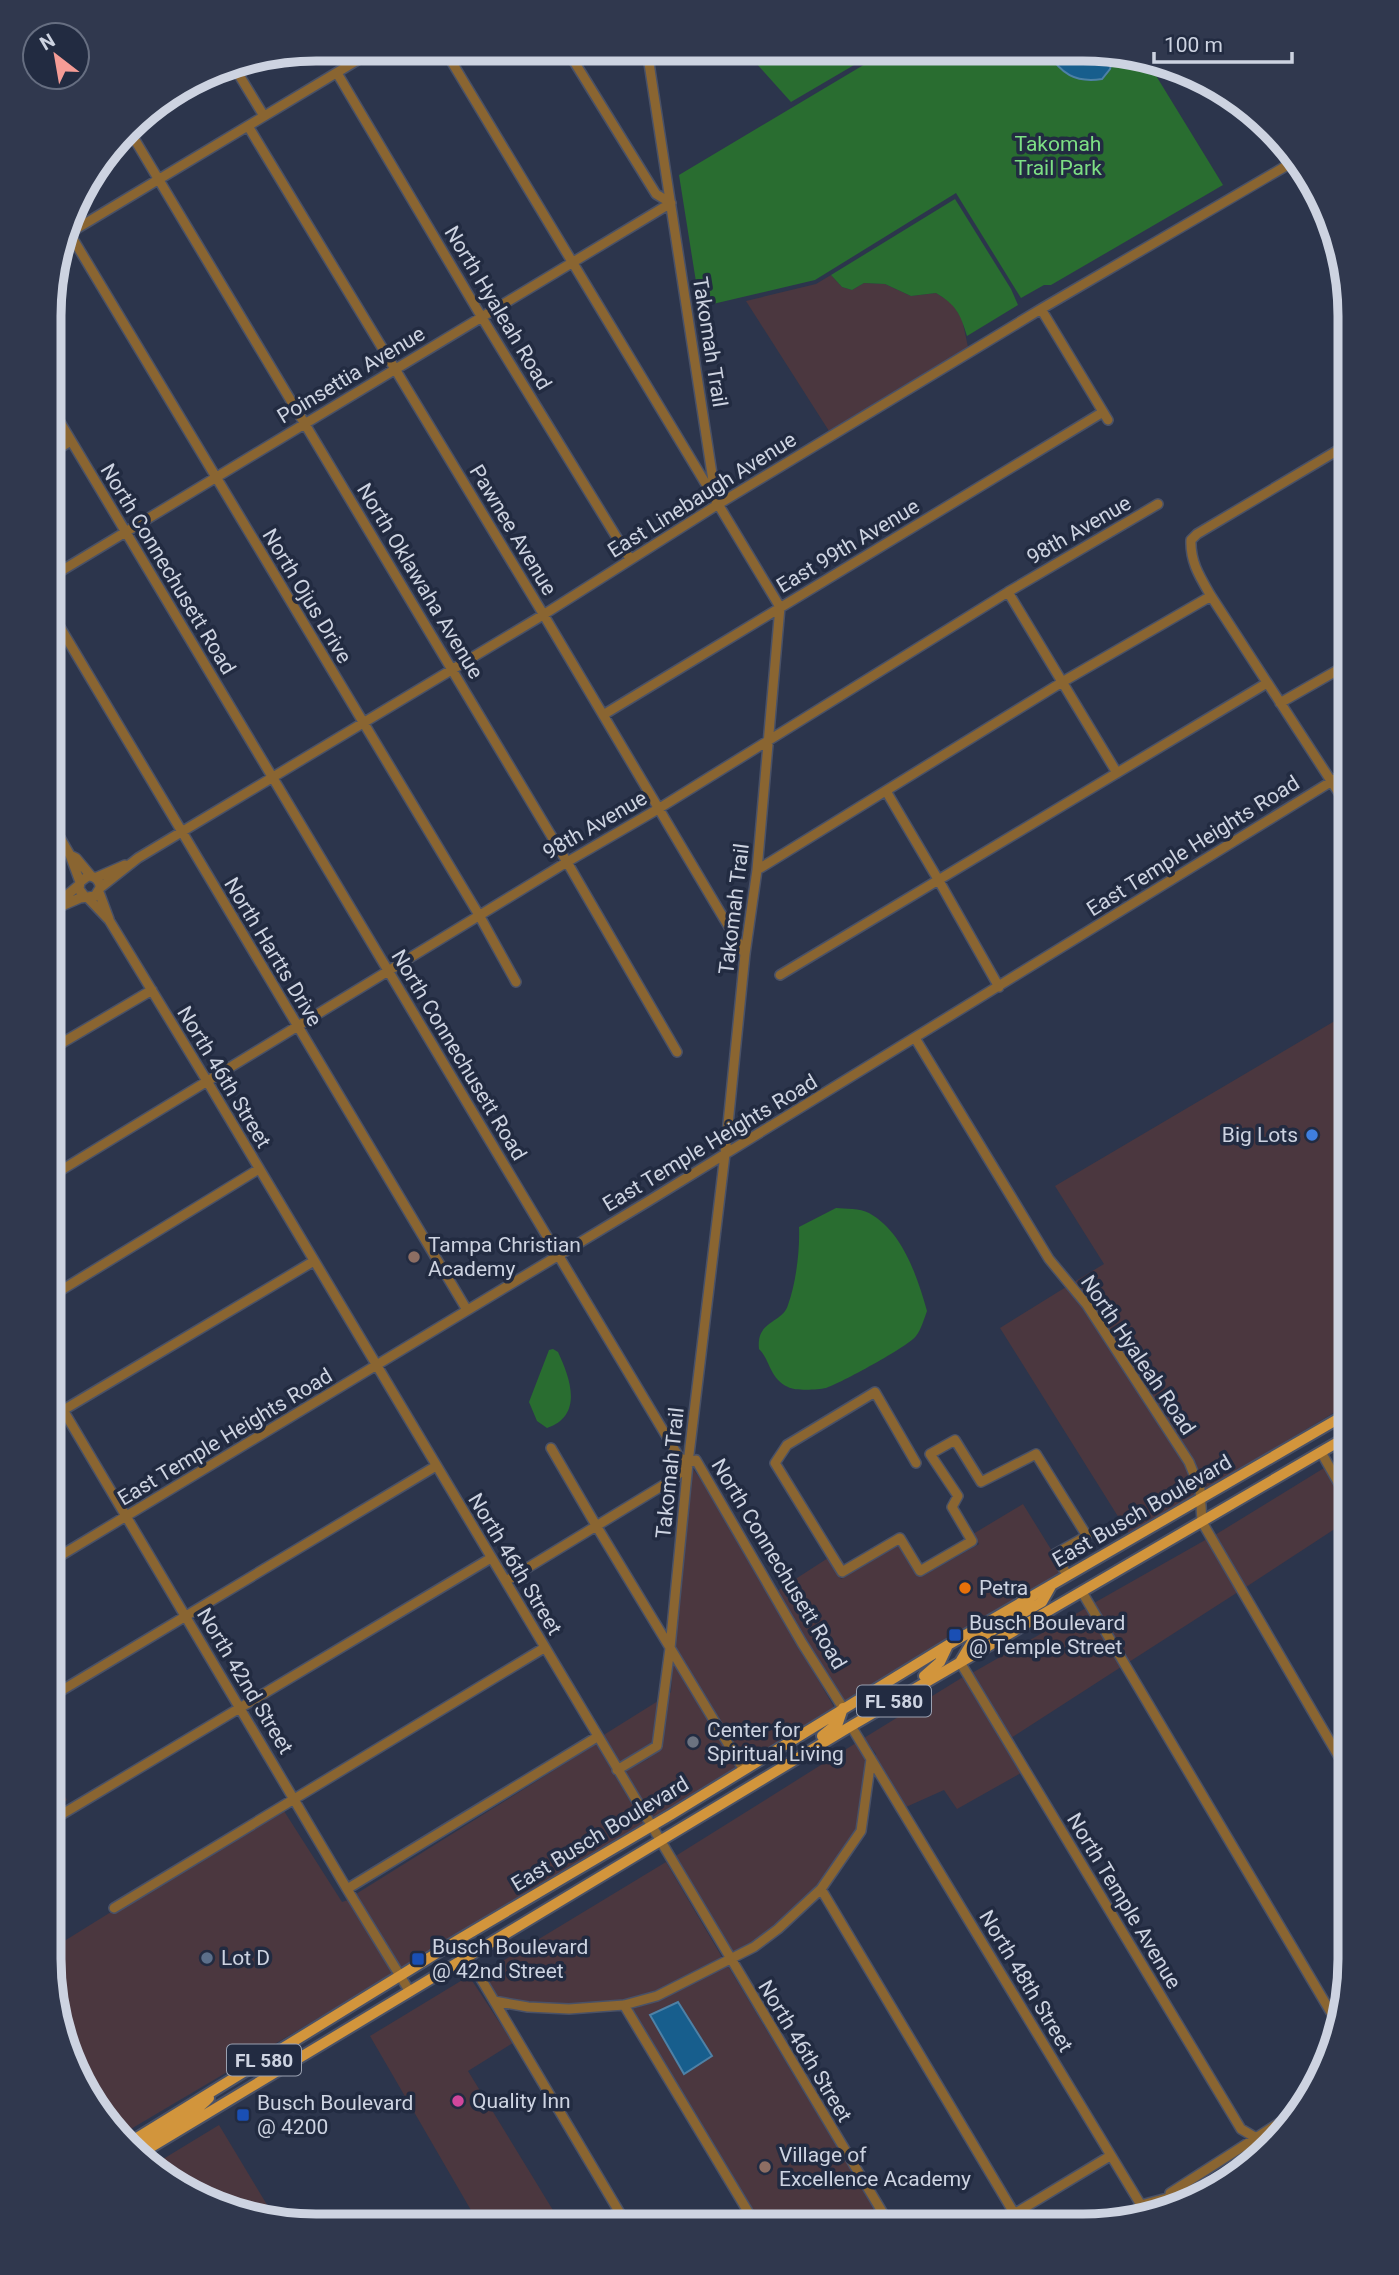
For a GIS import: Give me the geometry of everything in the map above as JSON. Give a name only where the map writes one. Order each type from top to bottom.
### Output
[{"type":"main road","name":"East Busch Boulevard","points":[[136,2139],[948,1645],[1338,1419]]},
{"type":"main road","name":"East Busch Boulevard","points":[[146,2148],[869,1715],[1338,1442]]},
{"type":"main road","points":[[960,1662],[972,1642],[1042,1602],[1053,1584]]},
{"type":"main road","points":[[869,1715],[878,1702],[933,1670],[948,1645]]},
{"type":"main road","points":[[774,1773],[780,1761],[830,1731],[838,1723],[844,1708]]},
{"type":"main road","points":[[143,2145],[200,2108],[218,2088]]},
{"type":"street","points":[[78,225],[356,61]]},
{"type":"street","points":[[451,61],[717,505]]},
{"type":"street","points":[[574,61],[656,194],[671,204]]},
{"type":"street","name":"Takomah Trail","points":[[617,1770],[657,1745],[725,1154],[745,954],[757,870],[780,607],[717,505],[649,61]]},
{"type":"street","name":"North Hyaleah Road","points":[[337,73],[481,316],[630,559]]},
{"type":"street","points":[[238,74],[264,116]]},
{"type":"street","name":"Pawnee Avenue","points":[[247,126],[745,954]]},
{"type":"street","name":"North Oklawaha Avenue","points":[[134,138],[567,862],[677,1052]]},
{"type":"street","name":"East Linebaugh Avenue","points":[[93,877],[127,865],[543,615],[717,505],[1041,309],[1288,165]]},
{"type":"street","name":"Poinsettia Avenue","points":[[61,571],[671,204]]},
{"type":"street","name":"North Ojus Drive","points":[[73,241],[479,915],[516,982]]},
{"type":"street","name":"East 99th Avenue","points":[[603,715],[780,607],[1105,416],[1041,309]]},
{"type":"street","name":"North Connechusett Road","points":[[61,424],[679,1457],[688,1463],[696,1460],[802,1643],[844,1708]]},
{"type":"street","points":[[61,447],[71,441]]},
{"type":"street","points":[[1338,450],[1191,540],[1193,566],[1338,790]]},
{"type":"street","name":"98th Avenue","points":[[61,1170],[658,809],[1008,592],[1158,504]]},
{"type":"street","points":[[1008,592],[1118,773]]},
{"type":"street","points":[[757,870],[1064,681],[1211,596]]},
{"type":"street","name":"North Hartts Drive","points":[[61,629],[467,1311]]},
{"type":"street","points":[[1280,703],[1338,670]]},
{"type":"street","points":[[780,975],[1267,683]]},
{"type":"street","name":"East Temple Heights Road","points":[[61,1556],[725,1154],[1338,778]]},
{"type":"street","points":[[886,792],[999,987]]},
{"type":"street","points":[[61,839],[70,855],[80,892],[86,897]]},
{"type":"street","points":[[61,906],[95,896],[100,890],[99,882],[70,855]]},
{"type":"street","name":"East Linebaugh Avenue","points":[[100,890],[124,871],[127,865]]},
{"type":"street","points":[[61,900],[85,877],[93,877]]},
{"type":"street","name":"North 46th Street","points":[[100,890],[109,920],[883,2214]]},
{"type":"street","name":"North 46th Street","points":[[86,897],[109,920]]},
{"type":"street","points":[[61,1044],[152,990]]},
{"type":"street","name":"North Hyaleah Road","points":[[915,1038],[1049,1259],[1087,1305],[1189,1462],[1202,1499],[1202,1522]]},
{"type":"street","points":[[61,1290],[259,1169]]},
{"type":"street","points":[[63,1410],[314,1261]]},
{"type":"street","points":[[916,1463],[874,1392],[787,1445],[775,1463],[842,1572],[900,1538],[920,1571],[972,1541],[952,1507],[958,1496],[930,1454],[955,1440],[981,1482],[1036,1454],[1087,1536],[1055,1554],[1067,1575]]},
{"type":"street","name":"North 42nd Street","points":[[61,1407],[410,1992]]},
{"type":"street","points":[[551,1448],[744,1770]]},
{"type":"street","points":[[1321,1452],[1338,1482]]},
{"type":"street","points":[[506,1581],[675,1478],[688,1463]]},
{"type":"street","points":[[61,1691],[436,1466]]},
{"type":"street","points":[[1202,1522],[1338,1755]]},
{"type":"street","points":[[61,1815],[491,1558]]},
{"type":"street","points":[[1082,1592],[1332,2014]]},
{"type":"street","points":[[114,1908],[544,1648]]},
{"type":"street","name":"North Temple Avenue","points":[[960,1662],[1241,2129],[1261,2141]]},
{"type":"street","name":"North 48th Street","points":[[851,1726],[1141,2205],[1178,2195]]},
{"type":"street","points":[[347,1889],[597,1737]]},
{"type":"street","points":[[494,2001],[528,2007],[569,2009],[624,2006],[657,1996],[754,1947],[821,1889],[861,1831],[871,1758]]},
{"type":"street","points":[[821,1889],[1014,2213],[1110,2156]]},
{"type":"street","points":[[468,1957],[620,2214]]},
{"type":"street","points":[[624,2006],[749,2214]]},
{"type":"street","points":[[1154,2203],[1276,2125]]},
{"type":"shaded area","points":[[831,275],[842,287],[852,290],[864,283],[885,284],[911,296],[936,293],[952,303],[962,319],[968,347],[829,431],[746,301],[816,284]]},
{"type":"shaded area","points":[[1338,1019],[1338,1410],[1205,1490],[1193,1460],[1091,1302],[1074,1282],[1104,1264],[1055,1186]]},
{"type":"shaded area","points":[[1066,1287],[1083,1308],[1184,1464],[1197,1495],[1129,1534],[1000,1328]]},
{"type":"shaded area","points":[[1338,1459],[1338,1473],[1332,1463]]},
{"type":"shaded area","points":[[692,1468],[705,1485],[834,1707],[745,1763],[675,1647]]},
{"type":"shaded area","points":[[1324,1468],[1338,1492],[1338,1527],[1246,1587],[1215,1535]]},
{"type":"shaded area","points":[[1023,1504],[1052,1551],[1051,1556],[1060,1573],[946,1638],[842,1702],[777,1591],[828,1558],[841,1579],[899,1545],[916,1573],[923,1576],[979,1544],[973,1534]]},
{"type":"shaded area","points":[[1207,1539],[1238,1592],[1129,1662],[1094,1603]]},
{"type":"shaded area","points":[[1086,1608],[1121,1667],[1011,1738],[972,1673]]},
{"type":"shaded area","points":[[673,1662],[737,1768],[652,1819],[623,1772],[648,1759],[661,1747],[671,1692]]},
{"type":"shaded area","points":[[963,1677],[1021,1773],[957,1809],[944,1790],[906,1807],[864,1738]]},
{"type":"shaded area","points":[[658,1701],[652,1742],[618,1763],[602,1736]]},
{"type":"shaded area","points":[[856,1743],[866,1759],[856,1829],[818,1885],[775,1925],[751,1943],[731,1953],[674,1857]]},
{"type":"shaded area","points":[[596,1744],[644,1824],[401,1969],[356,1894]]},
{"type":"shaded area","points":[[61,1790],[67,1800],[61,1804]]},
{"type":"shaded area","points":[[284,1811],[342,1902],[348,1900],[393,1974],[128,2131],[95,2086],[75,2041],[63,1992],[61,1943],[111,1912],[113,1914]]},
{"type":"shaded area","points":[[666,1862],[722,1957],[655,1991],[622,2000],[569,2004],[497,1997],[483,1973]]},
{"type":"shaded area","points":[[728,1966],[877,2214],[755,2214],[632,2009],[659,2000]]},
{"type":"shaded area","points":[[469,1976],[513,2043],[468,2071],[555,2214],[473,2214],[370,2036]]},
{"type":"shaded area","points":[[219,2125],[270,2210],[219,2194],[189,2180],[161,2161]]},
{"type":"green space","points":[[755,61],[861,61],[791,102]]},
{"type":"green space","name":"Takomah Trail Park","points":[[870,61],[1082,61],[1116,63],[1157,73],[1155,74],[1223,185],[1051,285],[1044,285],[1021,298],[956,193],[815,280],[700,307],[679,175]]},
{"type":"green space","points":[[955,199],[1011,289],[1018,305],[967,336],[956,310],[936,293],[911,296],[885,284],[864,283],[852,290],[842,287],[831,275]]},
{"type":"green space","points":[[836,1208],[865,1211],[891,1231],[907,1256],[927,1311],[921,1328],[911,1341],[845,1380],[826,1388],[791,1388],[777,1379],[759,1349],[759,1340],[765,1327],[781,1316],[788,1305],[797,1266],[799,1227]]},
{"type":"green space","points":[[549,1350],[558,1352],[567,1373],[571,1395],[566,1414],[559,1422],[547,1428],[537,1421],[529,1402]]},
{"type":"water","points":[[1054,61],[1112,63],[1102,79],[1092,80],[1076,78]]},
{"type":"water","points":[[678,2002],[712,2056],[684,2074],[650,2015]]},
{"type":"place","name":"Big Lots","points":[[1312,1135]]},
{"type":"place","name":"Tampa Christian Academy","points":[[414,1257]]},
{"type":"place","name":"Petra","points":[[965,1588]]},
{"type":"place","name":"Busch Boulevard @ Temple Street","points":[[955,1635]]},
{"type":"place","name":"Center for Spiritual Living","points":[[693,1742]]},
{"type":"place","name":"Lot D","points":[[207,1958]]},
{"type":"place","name":"Busch Boulevard @ 42nd Street","points":[[418,1959]]},
{"type":"place","name":"Quality Inn","points":[[458,2101]]},
{"type":"place","name":"Busch Boulevard @ 4200","points":[[243,2115]]},
{"type":"place","name":"Village of Excellence Academy","points":[[765,2167]]}]
